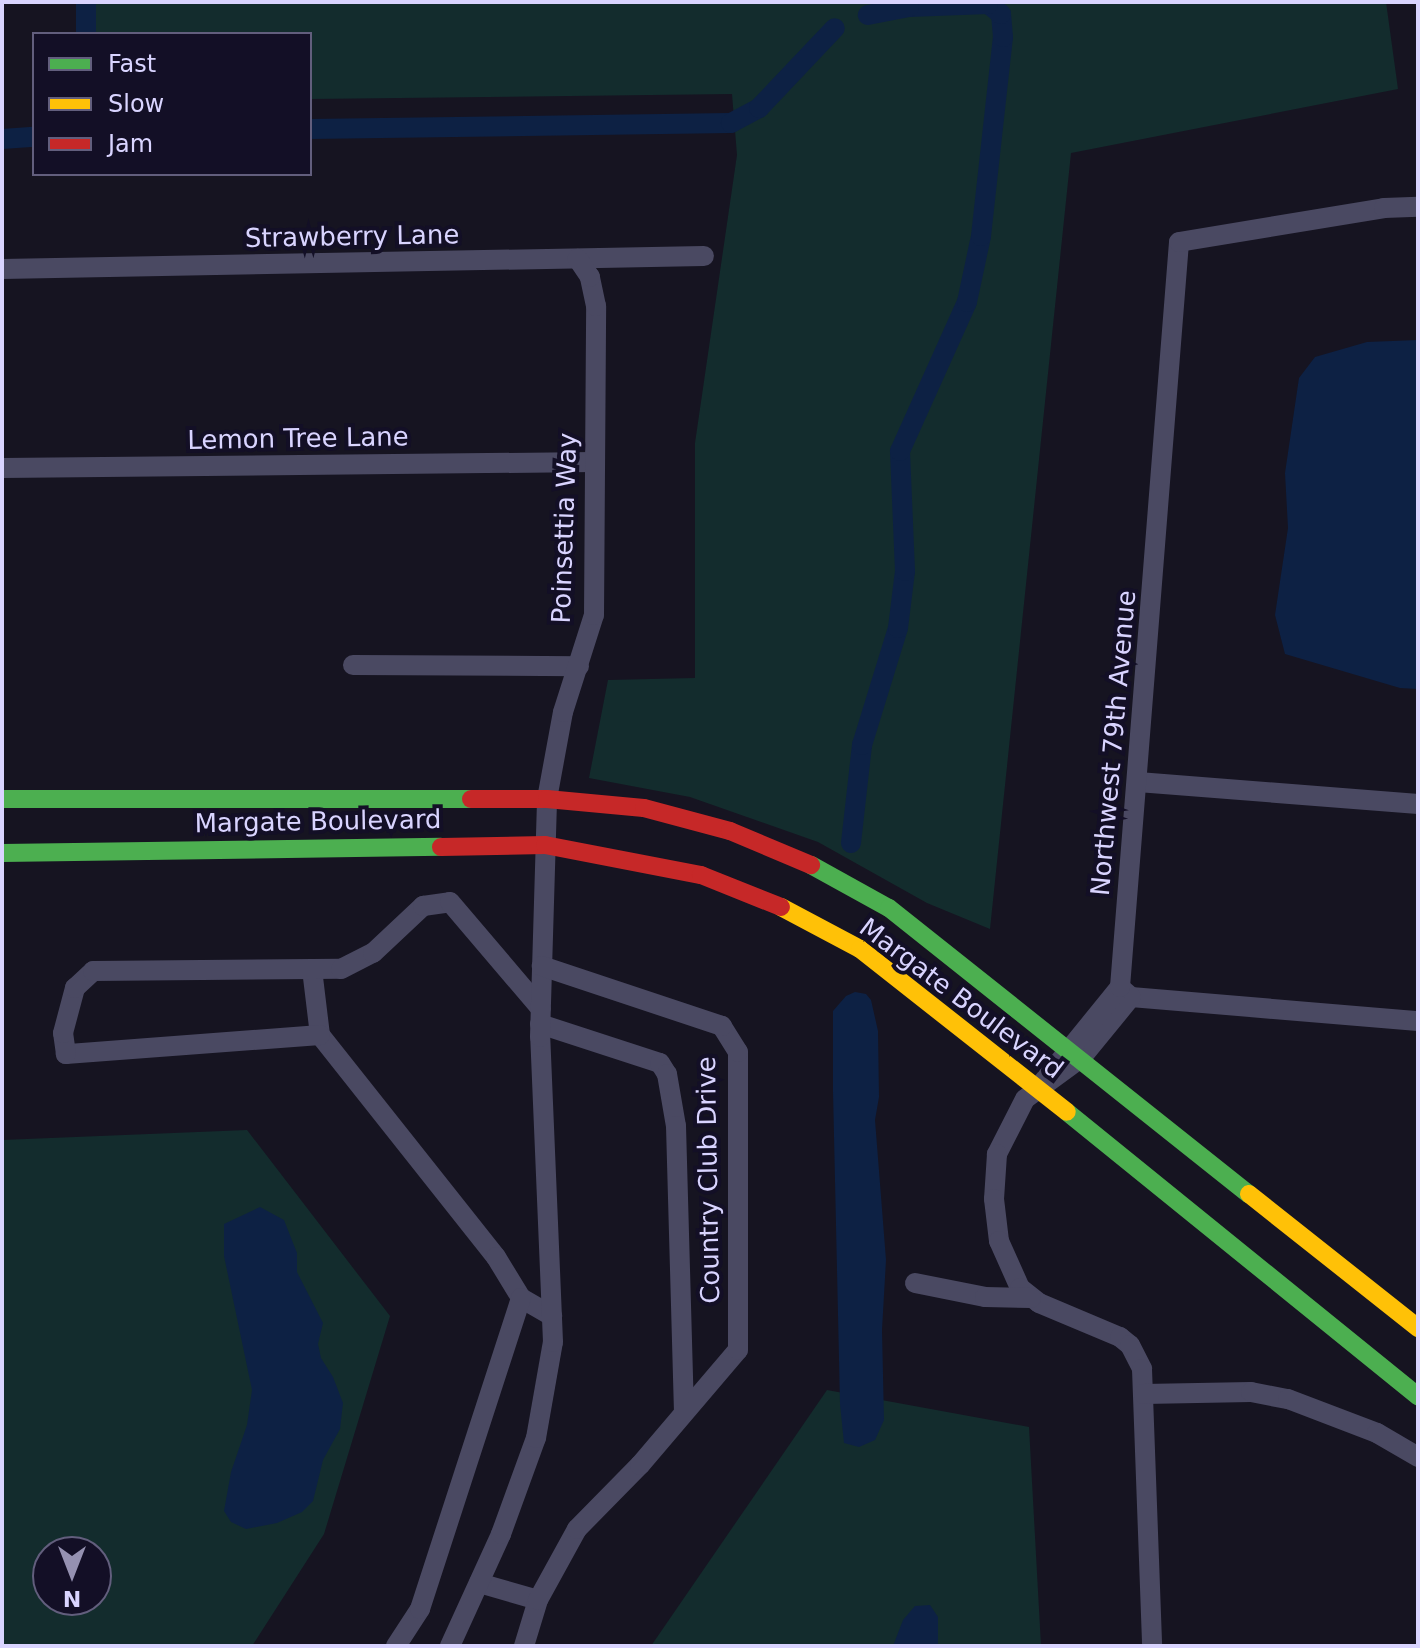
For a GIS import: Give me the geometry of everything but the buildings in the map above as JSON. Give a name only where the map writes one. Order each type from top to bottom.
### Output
[{"type":"street","name":"Northwest 79th Avenue","points":[[1126,992],[1138,782],[1179,242],[1384,208],[1418,207]]},
{"type":"street","name":"Strawberry Lane","points":[[2,269],[704,256]]},
{"type":"street","name":"Poinsettia Way","points":[[545,845],[547,799],[563,712],[594,615],[596,306],[590,277],[578,259]]},
{"type":"street","name":"Lemon Tree Lane","points":[[2,468],[594,462]]},
{"type":"street","points":[[353,665],[579,666]]},
{"type":"street","points":[[1138,782],[1418,804]]},
{"type":"street","name":"Margate Boulevard","points":[[2,799],[547,799],[644,808],[721,828],[795,856],[889,908],[1418,1328]]},
{"type":"street","points":[[450,1646],[501,1534],[536,1438],[553,1342],[541,1016],[545,845]]},
{"type":"street","name":"Margate Boulevard","points":[[2,853],[545,845],[701,875],[769,901],[860,949],[1038,1088],[1418,1396]]},
{"type":"street","points":[[320,1035],[66,1054],[63,1033],[75,988],[93,971],[341,969],[373,953],[423,906],[450,902],[541,1016]]},
{"type":"street","name":"Country Club Drive","points":[[524,1646],[538,1600],[577,1529],[640,1465],[738,1350],[738,1052],[722,1026],[542,966]]},
{"type":"street","points":[[312,969],[320,1035],[496,1257],[521,1298],[552,1316]]},
{"type":"street","points":[[1031,1298],[1008,1267],[999,1241],[994,1175],[1001,1140],[1025,1099],[1074,1053],[1126,992],[1418,1021]]},
{"type":"street","name":"Country Club Drive","points":[[541,1016],[660,1063],[667,1074],[676,1126],[684,1410]]},
{"type":"street","points":[[915,1283],[985,1297],[1031,1298],[1106,1329],[1130,1345],[1142,1369],[1144,1394],[1152,1646]]},
{"type":"street","points":[[396,1646],[420,1609],[521,1298]]},
{"type":"street","points":[[1144,1394],[1251,1392],[1288,1399],[1377,1433],[1418,1457]]},
{"type":"street","points":[[479,1583],[538,1600]]},
{"type":"green space","points":[[95,2],[1386,2],[1398,89],[1071,153],[990,929],[927,903],[818,842],[690,797],[589,778],[608,680],[695,678],[695,443],[737,155],[732,94],[312,99],[312,32],[94,32]]},
{"type":"green space","points":[[247,1130],[390,1316],[324,1534],[252,1646],[2,1646],[2,1140]]},
{"type":"green space","points":[[827,1390],[1029,1427],[1041,1646],[651,1646]]},
{"type":"water","points":[[1418,340],[1418,689],[1400,688],[1285,654],[1275,615],[1288,528],[1285,473],[1299,378],[1315,357],[1367,342]]},
{"type":"water","points":[[855,992],[866,994],[871,1000],[878,1031],[879,1097],[875,1120],[886,1260],[882,1330],[884,1420],[875,1440],[859,1447],[844,1443],[840,1404],[833,1091],[833,1011],[846,996]]},
{"type":"water","points":[[260,1207],[284,1220],[297,1253],[297,1272],[323,1323],[318,1344],[321,1358],[333,1377],[343,1403],[340,1429],[323,1460],[313,1501],[302,1512],[277,1523],[246,1529],[231,1522],[224,1511],[231,1472],[247,1425],[252,1390],[224,1256],[224,1224]]},
{"type":"water","points":[[930,1605],[938,1617],[938,1646],[893,1646],[903,1620],[915,1606]]},
{"type":"waterway","points":[[86,2],[86,32]]},
{"type":"waterway","points":[[851,843],[862,745],[898,628],[905,571],[900,451],[967,302],[981,236],[1003,37],[1001,14],[988,4],[909,7],[868,15]]},
{"type":"waterway","points":[[312,129],[731,123],[759,108],[835,28]]},
{"type":"waterway","points":[[2,139],[32,137]]},
{"type":"traffic: fast","points":[[2,799],[471,799]]},
{"type":"traffic: fast","points":[[2,853],[441,847]]},
{"type":"traffic: fast","points":[[811,865],[889,908],[1249,1194]]},
{"type":"traffic: fast","points":[[1067,1112],[1418,1396]]},
{"type":"traffic: slow","points":[[781,907],[860,949],[1067,1112]]},
{"type":"traffic: slow","points":[[1249,1194],[1418,1328]]},
{"type":"traffic: jam","points":[[471,799],[547,799],[644,808],[730,831],[811,865]]},
{"type":"traffic: jam","points":[[441,847],[545,845],[701,875],[781,907]]}]
